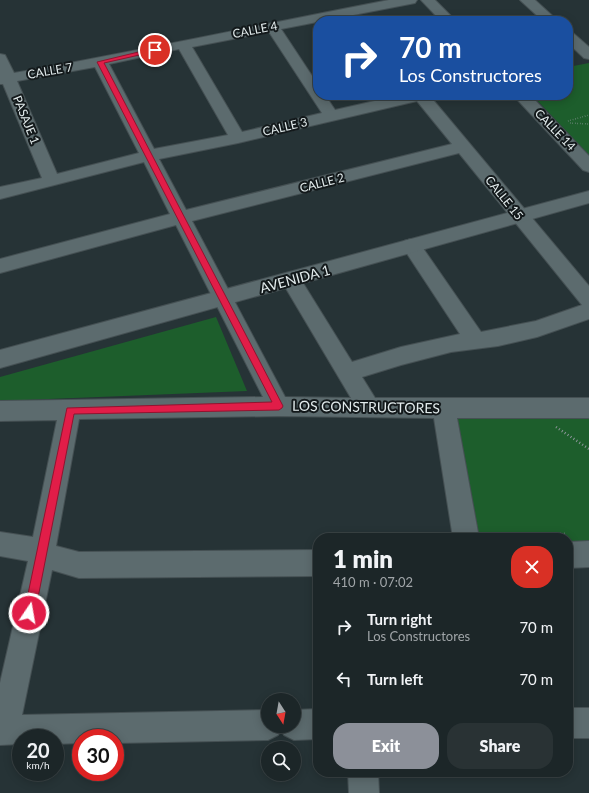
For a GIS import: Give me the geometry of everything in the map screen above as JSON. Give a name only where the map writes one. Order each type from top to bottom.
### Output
[{"type":"street","name":"CALLE 4","points":[[355,16],[410,0]]},
{"type":"street","points":[[428,0],[444,16]]},
{"type":"street","points":[[527,0],[545,16]]},
{"type":"street","name":"CALLE 4","points":[[100,62],[272,26],[313,21]]},
{"type":"street","points":[[272,26],[313,89]]},
{"type":"street","points":[[573,42],[584,56]]},
{"type":"street","points":[[183,44],[238,138]]},
{"type":"street","name":"PASAJE 1","points":[[0,58],[5,79],[52,181]]},
{"type":"street","points":[[100,62],[279,406]]},
{"type":"street","name":"CALLE 7","points":[[5,79],[100,62]]},
{"type":"street","points":[[321,100],[331,116]]},
{"type":"street","name":"CALLE 3","points":[[148,156],[238,138],[399,100]]},
{"type":"street","name":"CALLE 15","points":[[424,100],[589,300]]},
{"type":"street","name":"CALLE 14","points":[[526,100],[589,166]]},
{"type":"street","name":"CALLE 2","points":[[180,218],[463,147]]},
{"type":"street","points":[[0,193],[148,156]]},
{"type":"street","name":"AVENIDA 1","points":[[0,359],[589,197]]},
{"type":"street","points":[[0,266],[180,218]]},
{"type":"street","points":[[411,246],[475,340]]},
{"type":"street","points":[[291,280],[369,408]]},
{"type":"street","points":[[348,372],[451,344],[498,338],[537,329],[589,311]]},
{"type":"street","name":"LOS CONSTRUCTORES","points":[[0,411],[279,406],[369,408],[589,408]]},
{"type":"street","points":[[444,408],[476,533]]},
{"type":"street","points":[[70,410],[42,555],[2,730],[261,725]]},
{"type":"street","points":[[0,544],[28,548],[42,555],[79,565],[313,563]]},
{"type":"street","points":[[573,547],[589,554]]},
{"type":"street","points":[[573,723],[589,723]]},
{"type":"street","points":[[301,725],[313,724]]},
{"type":"street","points":[[362,777],[364,793]]},
{"type":"path","points":[[549,423],[589,449]]},
{"type":"green space","points":[[589,63],[589,155],[537,100],[573,100],[573,66]]},
{"type":"green space","points":[[216,317],[247,391],[0,401],[0,377]]},
{"type":"green space","points":[[589,414],[589,543],[573,543],[573,533],[477,533],[456,417]]},
{"type":"route","points":[[29,613],[42,555],[70,410],[279,406],[100,62],[155,50]]}]
